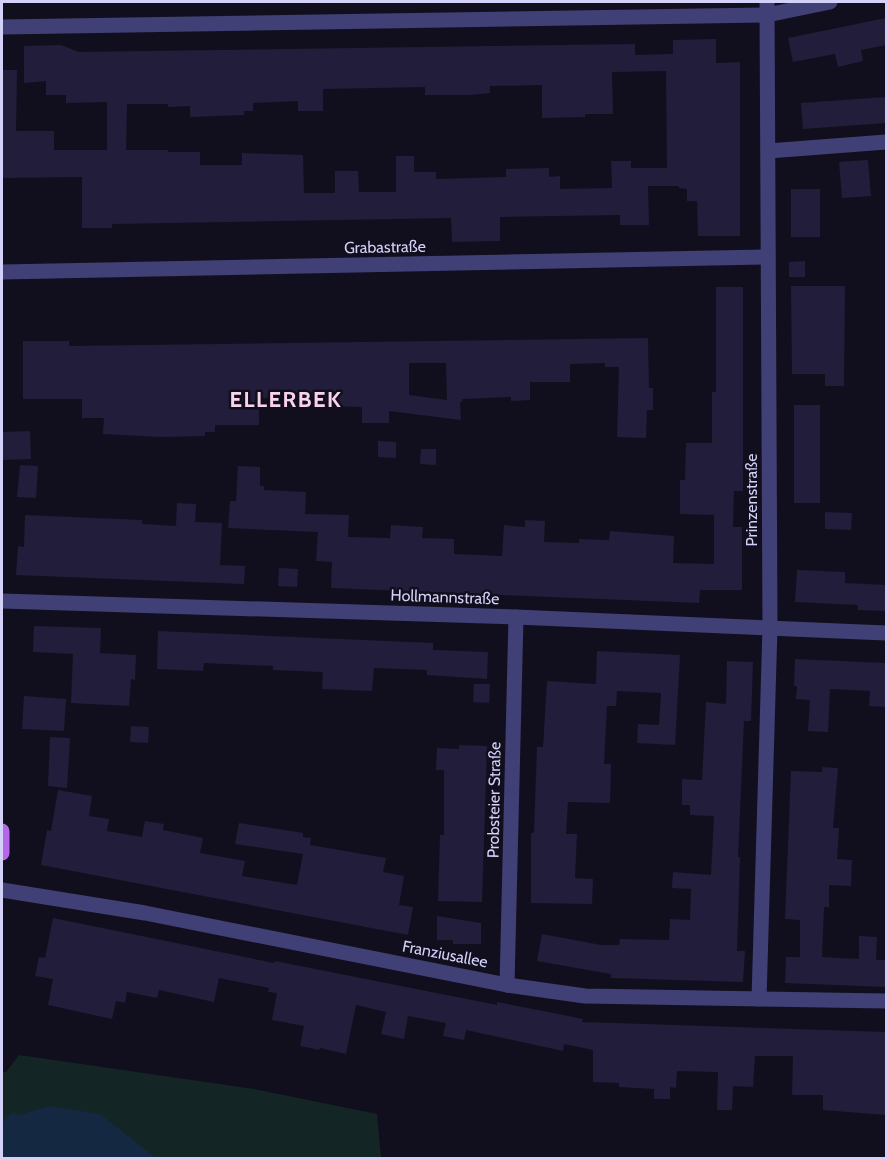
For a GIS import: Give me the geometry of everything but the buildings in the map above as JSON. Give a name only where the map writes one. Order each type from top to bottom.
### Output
[{"type":"main road","points":[[2,831],[2,853]]},
{"type":"street","points":[[2,27],[767,8],[830,2]]},
{"type":"street","name":"Prinzenstraße","points":[[759,999],[770,627],[767,8]]},
{"type":"street","points":[[768,151],[886,142]]},
{"type":"street","name":"Grabastraße","points":[[2,272],[768,256]]},
{"type":"street","name":"Hollmannstraße","points":[[2,602],[516,617],[886,633]]},
{"type":"street","name":"Probsteier Straße","points":[[507,985],[516,617]]},
{"type":"street","name":"Franziusallee","points":[[2,890],[145,913],[507,985],[585,996],[886,1001]]},
{"type":"green space","points":[[19,1055],[254,1089],[377,1114],[381,1158],[2,1158],[2,1072],[6,1072]]},
{"type":"water","points":[[49,1106],[100,1114],[156,1158],[2,1158],[2,1123],[13,1112],[19,1115]]},
{"type":"district","name":"ELLERBEK","points":[[286,399]]}]
